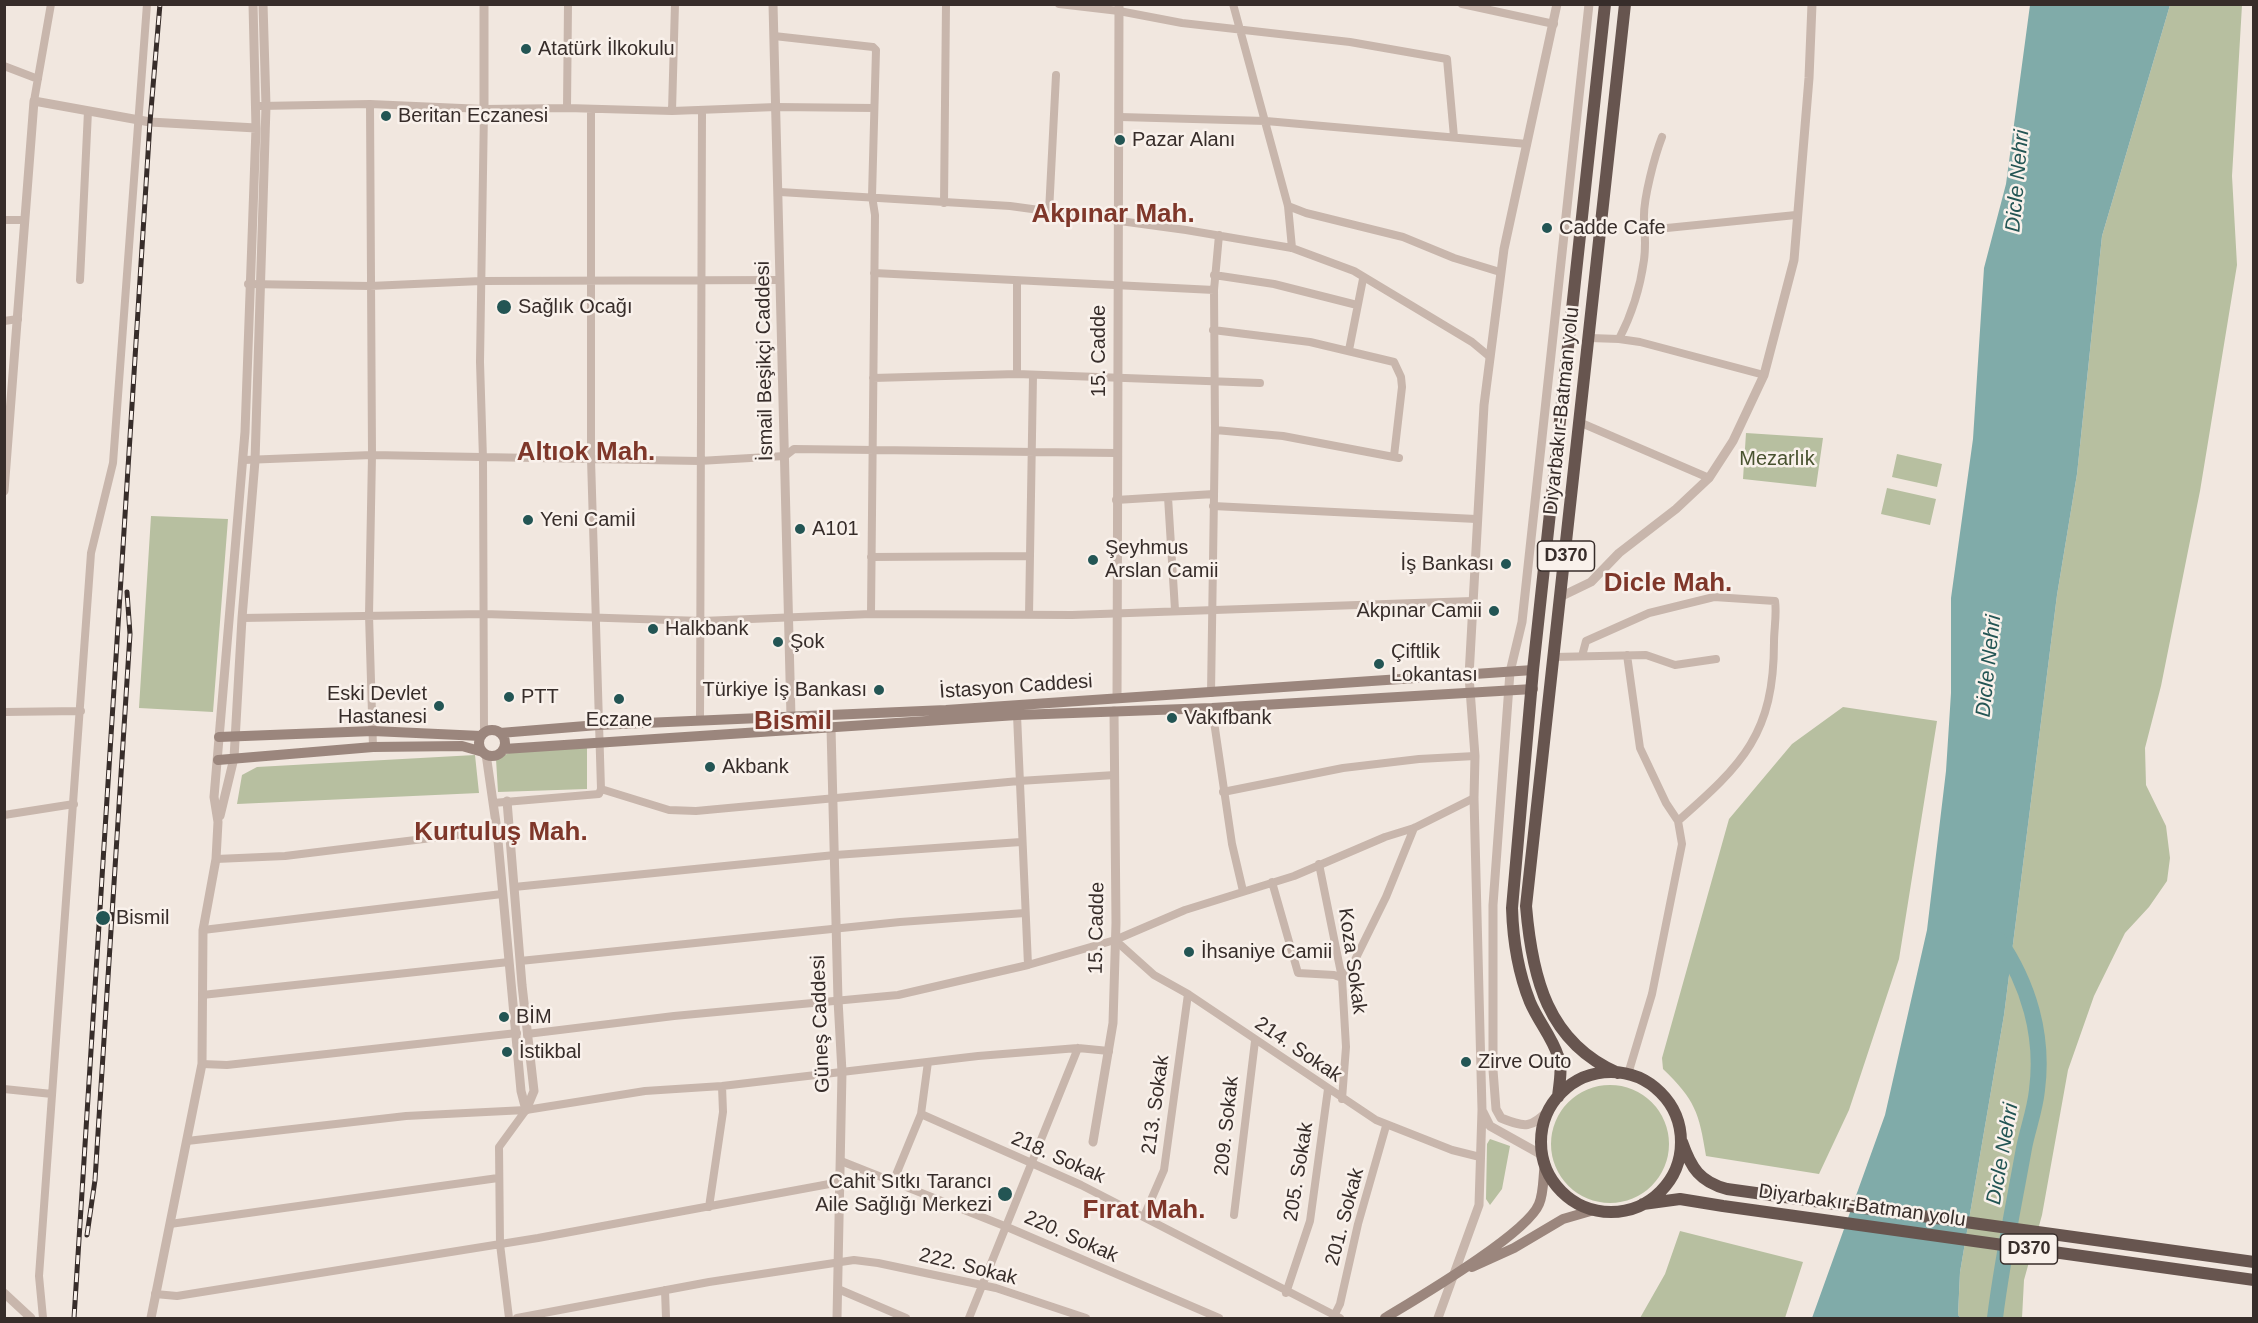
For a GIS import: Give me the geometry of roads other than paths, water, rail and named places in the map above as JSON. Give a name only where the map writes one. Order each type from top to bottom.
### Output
[{"type":"highway","name":"Diyarbakır-Batman yolu","points":[[1558,1097],[1561,1070],[1558,1056],[1530,1002],[1513,938],[1512,908],[1533,670],[1605,4]]},
{"type":"highway","name":"Diyarbakır-Batman yolu","points":[[1623,1073],[1586,1057],[1571,1042],[1543,996],[1530,953],[1526,906],[1562,596],[1625,4]]},
{"type":"highway","points":[[1605,1072],[1623,1073],[1650,1083],[1667,1099],[1678,1120],[1682,1142],[1678,1165],[1667,1185],[1644,1204],[1629,1211],[1607,1213],[1584,1208],[1565,1195],[1550,1177],[1544,1159],[1542,1132],[1549,1110],[1558,1097],[1582,1078],[1605,1072]]},
{"type":"highway","name":"Diyarbakır-Batman yolu","points":[[1682,1142],[1693,1170],[1714,1186],[2253,1262]]},
{"type":"highway","name":"Diyarbakır-Batman yolu","points":[[1644,1204],[1697,1200],[2253,1280]]},
{"type":"main road","name":"İstasyon Caddesi","points":[[500,733],[598,725],[791,717],[1211,693],[1533,670]]},
{"type":"main road","name":"İstasyon Caddesi","points":[[504,748],[1017,715],[1212,708],[1533,689]]},
{"type":"main road","points":[[218,760],[373,747],[462,746],[495,756],[504,748],[505,740],[500,733],[492,730],[483,734],[373,731],[219,737]]},
{"type":"main road","points":[[483,734],[479,744],[485,753]]},
{"type":"main road","points":[[1456,1275],[1529,1219],[1540,1204],[1544,1159]]},
{"type":"main road","points":[[1384,1318],[1456,1275],[1514,1248],[1563,1218],[1594,1210]]},
{"type":"street","points":[[4,491],[34,101],[51,4]]},
{"type":"street","points":[[43,1318],[39,1276],[91,553],[114,452],[147,4]]},
{"type":"street","points":[[218,822],[214,797],[244,460],[248,284],[256,128],[253,4]]},
{"type":"street","points":[[151,1318],[202,1064],[203,930],[216,859],[218,822],[234,758],[242,618],[255,461],[266,106],[263,4]]},
{"type":"street","points":[[483,734],[483,459],[480,362],[484,4]]},
{"type":"street","points":[[567,108],[568,4]]},
{"type":"street","points":[[672,111],[675,4]]},
{"type":"street","name":"İsmail Beşikçi Caddesi","points":[[773,4],[780,192],[780,280],[791,717]]},
{"type":"street","points":[[944,203],[946,4]]},
{"type":"street","points":[[1059,4],[1119,8],[1182,23],[1350,42],[1447,59],[1454,137]]},
{"type":"street","points":[[1233,4],[1288,206],[1292,248]]},
{"type":"street","points":[[1462,4],[1554,24]]},
{"type":"street","points":[[1438,1318],[1456,1275],[1479,1205],[1482,1110],[1474,798],[1475,756],[1468,675],[1476,519],[1490,357],[1500,272],[1557,4]]},
{"type":"street","points":[[1549,1110],[1534,1125],[1512,1123],[1501,1118],[1494,1096],[1492,917],[1510,672],[1522,622],[1589,4]]},
{"type":"street","points":[[1562,596],[1591,582],[1619,553],[1676,509],[1709,477],[1733,441],[1764,375],[1794,260],[1809,78],[1812,4]]},
{"type":"street","name":"15. Cadde","points":[[1117,698],[1116,377],[1120,221],[1119,8]]},
{"type":"street","points":[[774,36],[873,47],[876,50],[872,196],[875,215],[872,614]]},
{"type":"street","points":[[4,66],[38,79]]},
{"type":"street","points":[[1048,212],[1056,75]]},
{"type":"street","points":[[34,101],[150,122],[256,128]]},
{"type":"street","points":[[256,105],[370,104],[484,109],[567,108],[672,111],[776,107],[874,108]]},
{"type":"street","points":[[370,104],[372,455],[369,615],[373,747]]},
{"type":"street","points":[[493,804],[599,794],[601,789],[591,459],[591,109]]},
{"type":"street","points":[[700,721],[702,621],[699,280],[702,110]]},
{"type":"street","points":[[80,280],[88,111]]},
{"type":"street","points":[[1120,117],[1266,121],[1527,144]]},
{"type":"street","points":[[1619,339],[1634,308],[1644,260],[1647,230],[1644,217],[1655,155],[1662,137]]},
{"type":"street","points":[[780,192],[1010,206],[1219,235],[1292,248],[1354,271],[1363,279],[1472,342],[1490,357]]},
{"type":"street","points":[[1288,206],[1306,213],[1403,237],[1454,258],[1500,272]]},
{"type":"street","points":[[1647,230],[1796,215]]},
{"type":"street","points":[[4,220],[25,220]]},
{"type":"street","points":[[1211,693],[1215,430],[1213,330],[1214,275],[1219,235]]},
{"type":"street","points":[[874,273],[1214,290]]},
{"type":"street","points":[[1214,275],[1274,284],[1357,305]]},
{"type":"street","points":[[1349,350],[1363,279]]},
{"type":"street","points":[[248,284],[370,286],[482,281],[780,280]]},
{"type":"street","points":[[1017,281],[1017,374]]},
{"type":"street","points":[[4,321],[18,319]]},
{"type":"street","points":[[1213,330],[1310,342],[1394,362],[1399,369],[1402,387],[1397,457],[1283,436],[1215,430]]},
{"type":"street","points":[[1590,338],[1640,342],[1764,375]]},
{"type":"street","points":[[873,378],[1017,374],[1260,383]]},
{"type":"street","points":[[1029,615],[1033,376]]},
{"type":"street","points":[[1580,422],[1709,477]]},
{"type":"street","points":[[244,460],[372,455],[483,459],[699,461],[784,456],[794,449],[1031,450],[1116,453]]},
{"type":"street","points":[[1116,500],[1214,494]]},
{"type":"street","points":[[1168,497],[1175,610]]},
{"type":"street","points":[[1213,506],[1476,519]]},
{"type":"street","points":[[871,557],[1029,556]]},
{"type":"street","points":[[1582,656],[1586,641],[1649,612],[1714,597],[1775,601],[1773,668],[1765,714],[1752,746],[1724,780],[1678,821]]},
{"type":"street","points":[[242,618],[484,614],[702,621],[872,614],[1117,613],[1211,608],[1472,601]]},
{"type":"street","points":[[1623,1073],[1652,994],[1682,844],[1678,821],[1666,803],[1640,748],[1628,655]]},
{"type":"street","points":[[1554,657],[1646,655],[1675,665],[1716,659]]},
{"type":"street","points":[[1212,708],[1223,792],[1243,891]]},
{"type":"street","points":[[4,712],[81,711]]},
{"type":"street","name":"15. Cadde","points":[[1093,1142],[1113,1023],[1114,711]]},
{"type":"street","points":[[1017,715],[1028,965]]},
{"type":"street","name":"Güneş Caddesi","points":[[831,728],[842,1072],[837,1318]]},
{"type":"street","points":[[485,753],[497,830],[521,1091],[526,1110]]},
{"type":"street","points":[[1223,792],[1343,768],[1419,759],[1475,756]]},
{"type":"street","points":[[601,789],[669,810],[726,808],[1019,781],[1115,775]]},
{"type":"street","points":[[527,1034],[604,1023],[898,995],[1028,965],[1115,940],[1185,910],[1294,876],[1319,864],[1414,828],[1474,798]]},
{"type":"street","points":[[507,801],[520,961],[534,1091],[526,1110],[499,1147],[500,1244],[509,1318]]},
{"type":"street","points":[[4,815],[74,804]]},
{"type":"street","points":[[1272,882],[1298,973],[1334,975],[1342,978],[1351,968],[1386,897],[1414,828]]},
{"type":"street","points":[[216,859],[285,856],[497,830]]},
{"type":"street","points":[[514,887],[835,855],[1021,842]]},
{"type":"street","name":"Koza Sokak","points":[[1319,864],[1342,978],[1346,1047],[1342,1099]]},
{"type":"street","points":[[203,930],[502,894]]},
{"type":"street","points":[[520,961],[1025,913]]},
{"type":"street","name":"214. Sokak","points":[[1115,940],[1154,975],[1188,994],[1255,1041],[1386,1126],[1452,1150],[1480,1156]]},
{"type":"street","points":[[202,995],[509,962]]},
{"type":"street","name":"213. Sokak","points":[[1144,1216],[1164,1170],[1188,994]]},
{"type":"street","points":[[202,1064],[227,1065],[517,1033]]},
{"type":"street","name":"209. Sokak","points":[[1234,1215],[1255,1041]]},
{"type":"street","points":[[969,1318],[1078,1048]]},
{"type":"street","points":[[188,1141],[406,1116],[526,1110],[645,1091],[722,1086],[928,1062],[1078,1048],[1109,1052]]},
{"type":"street","points":[[893,1182],[921,1114],[928,1062]]},
{"type":"street","points":[[709,1207],[723,1112],[722,1086]]},
{"type":"street","points":[[4,1089],[52,1094]]},
{"type":"street","name":"205. Sokak","points":[[1286,1293],[1310,1221],[1328,1089]]},
{"type":"street","points":[[1482,1110],[1490,1126],[1544,1159]]},
{"type":"street","name":"218. Sokak","points":[[921,1114],[1144,1216],[1286,1293],[1336,1317]]},
{"type":"street","name":"201. Sokak","points":[[1336,1317],[1358,1224],[1386,1126]]},
{"type":"street","name":"220. Sokak","points":[[841,1161],[1007,1227],[1219,1318]]},
{"type":"street","points":[[170,1224],[498,1178]]},
{"type":"street","points":[[154,1294],[177,1296],[500,1244],[840,1182]]},
{"type":"street","name":"222. Sokak","points":[[522,1318],[665,1290],[839,1262],[878,1263],[982,1285],[1086,1318]]},
{"type":"street","points":[[838,1289],[906,1318]]},
{"type":"street","points":[[665,1290],[666,1318]]},
{"type":"street","points":[[4,1293],[31,1318]]},
{"type":"water","points":[[2030,5],[2170,5],[2102,236],[2077,474],[2057,595],[2004,1015],[1960,1272],[1958,1315],[1961,1318],[1812,1318],[1885,1115],[1927,930],[1946,771],[1951,693],[1951,598],[1973,439],[1984,268],[2006,184]]},
{"type":"waterway","name":"Dicle Nehri","points":[[1995,1318],[2039,1070],[2032,1011],[2018,974],[1998,939]]},
{"type":"railway","points":[[74,1318],[150,122],[160,4]]},
{"type":"railway","points":[[87,1235],[95,1180],[130,634],[127,592]]},
{"type":"place","name":"Atatürk İlkokulu","points":[[526,49]]},
{"type":"place","name":"Beritan Eczanesi","points":[[386,116]]},
{"type":"place","name":"Pazar Alanı","points":[[1120,140]]},
{"type":"place","name":"Cadde Cafe","points":[[1547,228]]},
{"type":"place","name":"Sağlık Ocağı","points":[[504,307]]},
{"type":"place","name":"Yeni Camiİ","points":[[528,520]]},
{"type":"place","name":"A101","points":[[800,529]]},
{"type":"place","name":"Şeyhmus Arslan Camii","points":[[1093,560]]},
{"type":"place","name":"İş Bankası","points":[[1506,564]]},
{"type":"place","name":"Akpınar Camii","points":[[1494,611]]},
{"type":"place","name":"Halkbank","points":[[653,629]]},
{"type":"place","name":"Şok","points":[[778,642]]},
{"type":"place","name":"Çiftlik Lokantası","points":[[1379,664]]},
{"type":"place","name":"Türkiye İş Bankası","points":[[879,690]]},
{"type":"place","name":"PTT","points":[[509,697]]},
{"type":"place","name":"Eczane","points":[[619,699]]},
{"type":"place","name":"Eski Devlet Hastanesi","points":[[439,706]]},
{"type":"place","name":"Vakıfbank","points":[[1172,718]]},
{"type":"place","name":"Akbank","points":[[710,767]]},
{"type":"place","name":"Bismil","points":[[103,918]]},
{"type":"place","name":"İhsaniye Camii","points":[[1189,952]]},
{"type":"place","name":"BİM","points":[[504,1017]]},
{"type":"place","name":"İstikbal","points":[[507,1052]]},
{"type":"place","name":"Zirve Outo","points":[[1466,1062]]},
{"type":"place","name":"Cahit Sıtkı Tarancı Aile Sağlığı Merkezi","points":[[1005,1194]]},
{"type":"district","name":"Akpınar Mah.","points":[[1113,215]]},
{"type":"district","name":"Altıok Mah.","points":[[586,453]]},
{"type":"district","name":"Dicle Mah.","points":[[1668,584]]},
{"type":"district","name":"Bismil","points":[[793,722]]},
{"type":"district","name":"Kurtuluş Mah.","points":[[501,833]]},
{"type":"district","name":"Fırat Mah.","points":[[1144,1211]]},
{"type":"park label","name":"Mezarlık","points":[[1777,459]]}]
